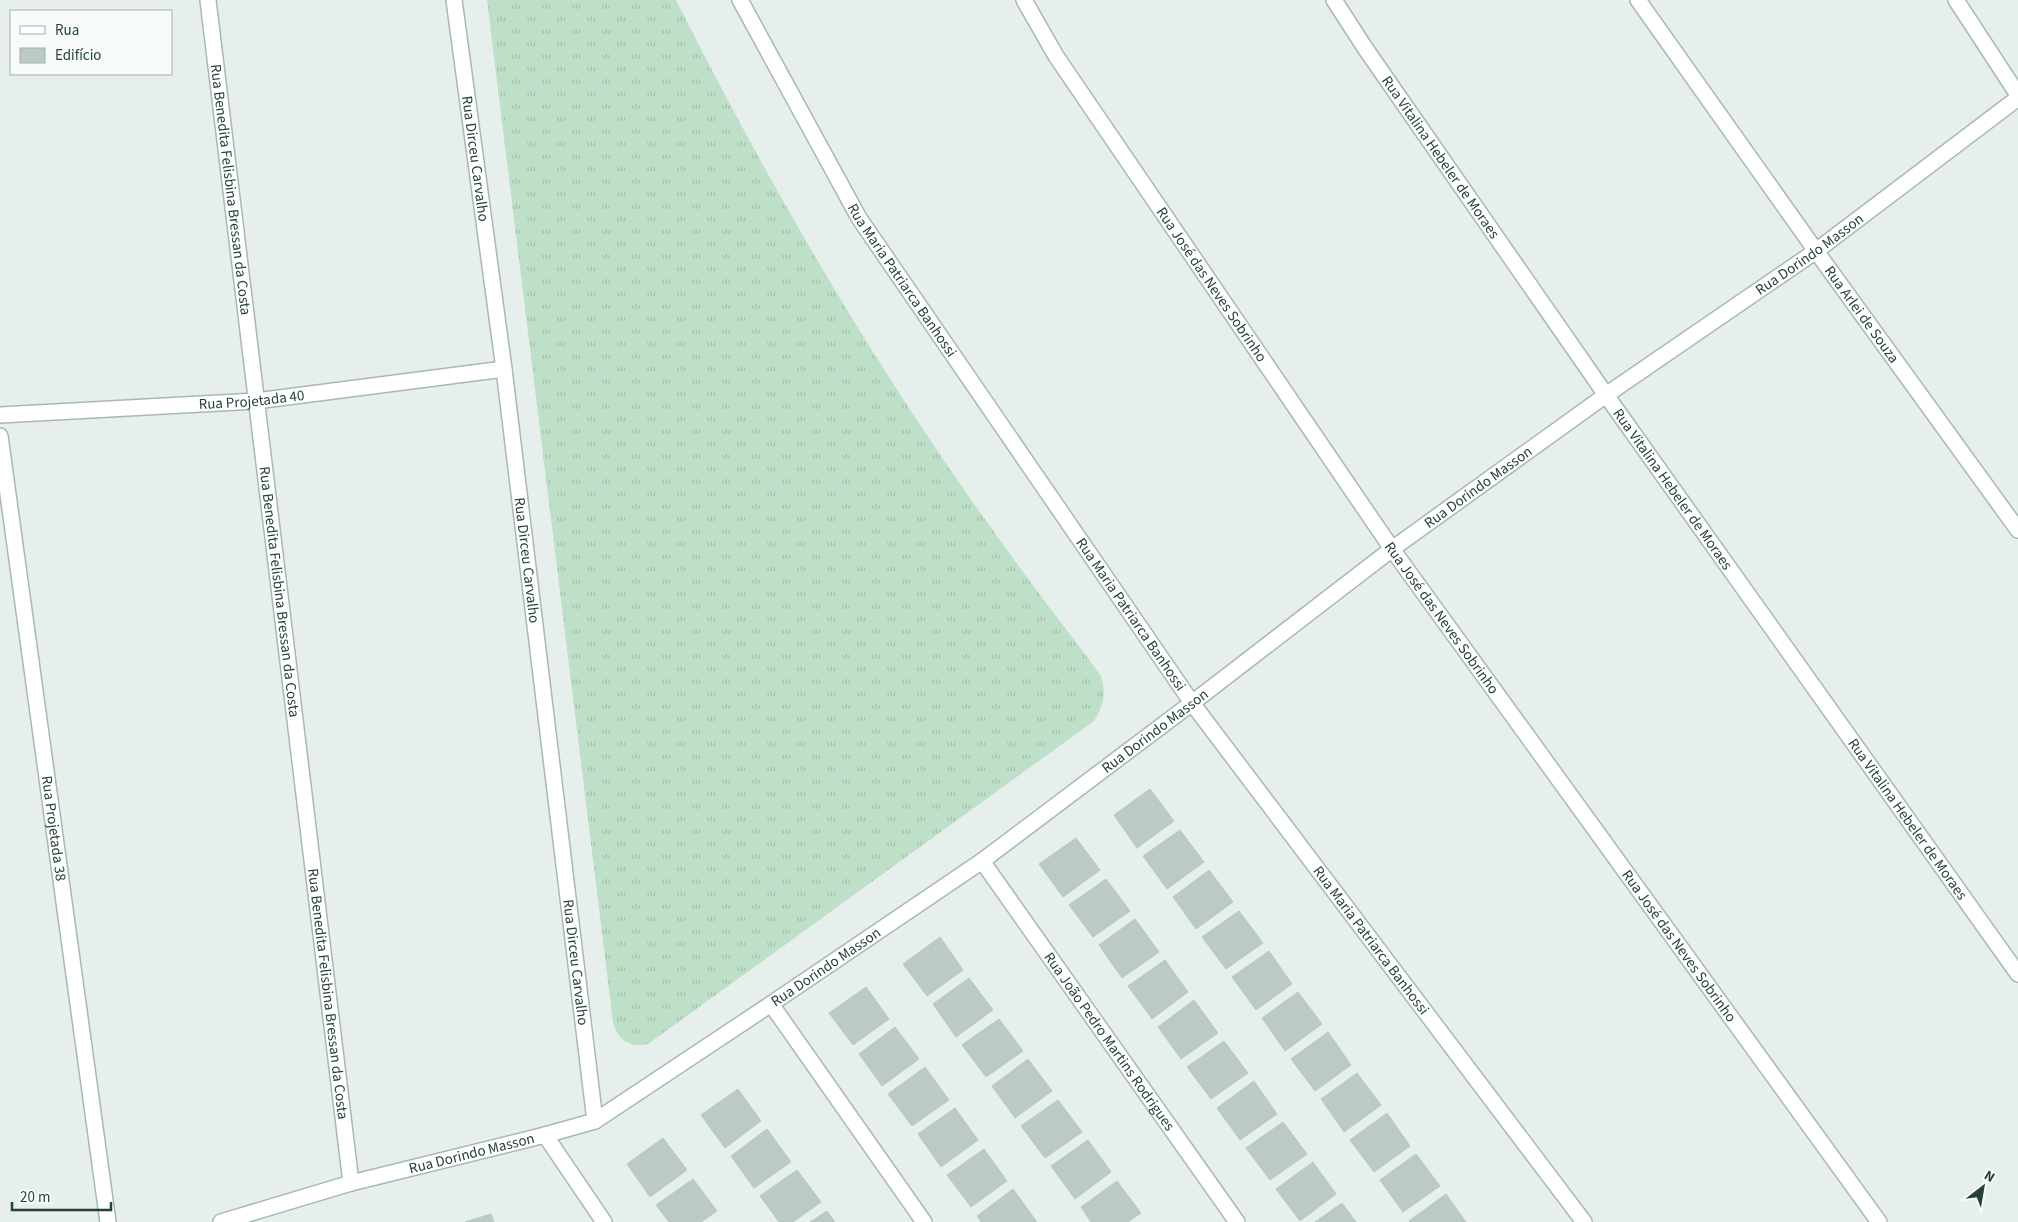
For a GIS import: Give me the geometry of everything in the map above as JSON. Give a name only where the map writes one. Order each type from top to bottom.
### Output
[{"type":"street","name":"Rua Benedita Felisbina Bressan da Costa","points":[[208,0],[351,1183]]},
{"type":"street","name":"Rua Dirceu Carvalho","points":[[454,0],[504,369],[595,1121]]},
{"type":"street","name":"Rua Maria Patriarca Banhossi","points":[[740,0],[859,218],[1192,703],[1584,1222]]},
{"type":"street","name":"Rua José das Neves Sobrinho","points":[[1024,0],[1056,56],[1392,550],[1879,1222]]},
{"type":"street","name":"Rua Vitalina Hebeler de Moraes","points":[[1334,0],[1365,48],[1606,395],[2018,974]]},
{"type":"street","name":"Rua Arlei de Souza","points":[[1638,0],[1816,251],[2018,530]]},
{"type":"street","points":[[1956,0],[2018,96]]},
{"type":"street","name":"Rua Dorindo Masson","points":[[221,1222],[351,1183],[595,1121],[982,861],[1392,550],[1606,395],[1816,251],[2018,96]]},
{"type":"street","name":"Rua Projetada 40","points":[[0,415],[256,401],[504,369]]},
{"type":"street","name":"Rua Projetada 38","points":[[0,436],[108,1222]]},
{"type":"street","name":"Rua João Pedro Martins Rodrigues","points":[[982,861],[1237,1222]]},
{"type":"street","points":[[771,1004],[924,1222]]},
{"type":"street","points":[[545,1135],[604,1222]]},
{"type":"green space","points":[[487,0],[676,0],[773,184],[843,303],[917,421],[964,490],[1101,676],[1103,682],[1103,699],[1094,721],[648,1044],[636,1045],[625,1041],[618,1034],[613,1022]]},
{"type":"building","points":[[1150,789],[1174,821],[1137,848],[1114,815]]},
{"type":"building","points":[[1180,830],[1204,862],[1167,889],[1143,856]]},
{"type":"building","points":[[1076,838],[1100,870],[1063,897],[1039,864]]},
{"type":"building","points":[[1209,870],[1233,902],[1196,929],[1173,897]]},
{"type":"building","points":[[1106,879],[1130,911],[1093,937],[1069,905]]},
{"type":"building","points":[[1239,911],[1263,943],[1226,969],[1202,937]]},
{"type":"building","points":[[1135,919],[1159,952],[1122,978],[1099,945]]},
{"type":"building","points":[[940,937],[963,970],[927,996],[903,964]]},
{"type":"building","points":[[1269,951],[1292,984],[1256,1010],[1232,977]]},
{"type":"building","points":[[1165,960],[1188,992],[1152,1019],[1128,986]]},
{"type":"building","points":[[969,978],[993,1010],[956,1037],[933,1004]]},
{"type":"building","points":[[866,987],[889,1019],[853,1045],[829,1013]]},
{"type":"building","points":[[1298,992],[1322,1024],[1285,1051],[1262,1018]]},
{"type":"building","points":[[1194,1000],[1218,1033],[1181,1059],[1158,1027]]},
{"type":"building","points":[[999,1019],[1023,1051],[986,1077],[962,1045]]},
{"type":"building","points":[[895,1027],[919,1059],[882,1086],[859,1054]]},
{"type":"building","points":[[1328,1032],[1351,1065],[1315,1091],[1291,1059]]},
{"type":"building","points":[[1224,1041],[1248,1073],[1211,1099],[1187,1067]]},
{"type":"building","points":[[1028,1059],[1052,1091],[1015,1118],[992,1086]]},
{"type":"building","points":[[925,1067],[949,1100],[912,1126],[888,1094]]},
{"type":"building","points":[[1357,1073],[1381,1105],[1344,1132],[1321,1099]]},
{"type":"building","points":[[1254,1081],[1277,1114],[1240,1140],[1217,1108]]},
{"type":"building","points":[[738,1089],[761,1121],[725,1148],[701,1115]]},
{"type":"building","points":[[1058,1100],[1082,1132],[1045,1158],[1021,1126]]},
{"type":"building","points":[[955,1108],[978,1140],[941,1167],[918,1134]]},
{"type":"building","points":[[1387,1113],[1410,1146],[1374,1172],[1350,1140]]},
{"type":"building","points":[[1283,1122],[1307,1154],[1270,1180],[1246,1148]]},
{"type":"building","points":[[767,1129],[791,1162],[754,1188],[731,1156]]},
{"type":"building","points":[[663,1138],[687,1170],[650,1197],[627,1164]]},
{"type":"building","points":[[1088,1140],[1111,1172],[1075,1199],[1051,1166]]},
{"type":"building","points":[[984,1149],[1007,1181],[971,1207],[947,1175]]},
{"type":"building","points":[[1416,1154],[1440,1186],[1403,1212],[1380,1180]]},
{"type":"building","points":[[1313,1162],[1336,1194],[1300,1221],[1276,1189]]},
{"type":"building","points":[[797,1170],[821,1202],[793,1222],[779,1222],[760,1196]]},
{"type":"building","points":[[693,1179],[717,1211],[701,1222],[669,1222],[656,1205]]},
{"type":"building","points":[[1117,1181],[1141,1213],[1128,1222],[1091,1222],[1081,1207]]},
{"type":"building","points":[[1013,1189],[1037,1222],[981,1222],[977,1216]]},
{"type":"building","points":[[1446,1194],[1466,1222],[1409,1221]]},
{"type":"building","points":[[1342,1203],[1356,1222],[1315,1222]]},
{"type":"building","points":[[827,1211],[835,1222],[810,1222]]},
{"type":"building","points":[[491,1214],[494,1222],[465,1222]]}]
